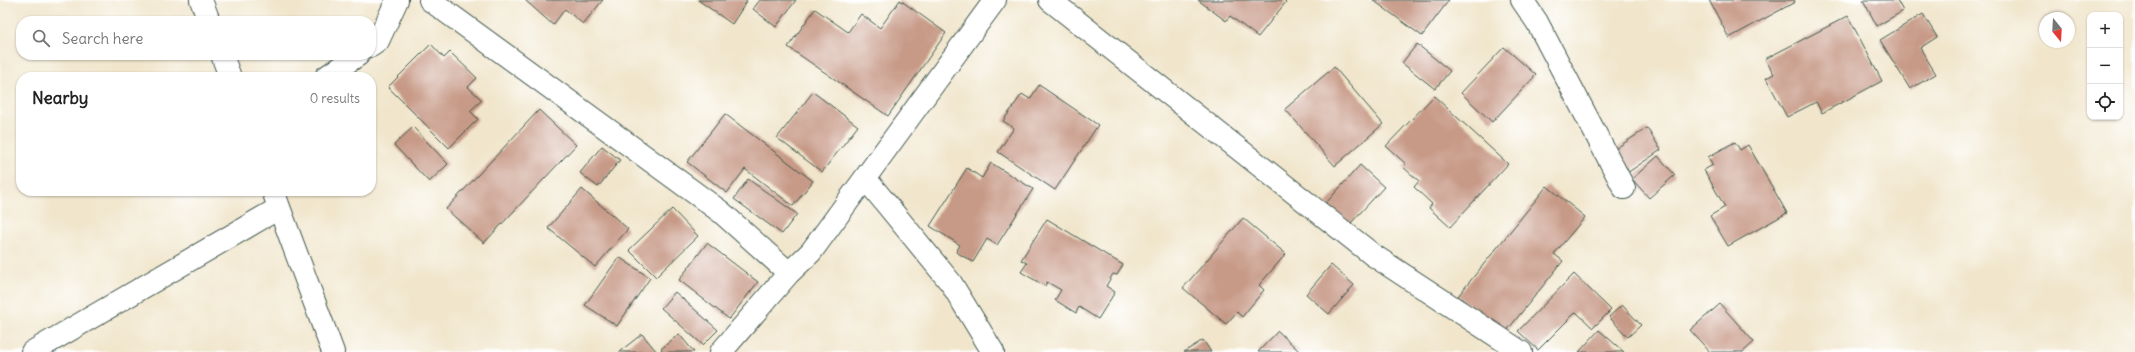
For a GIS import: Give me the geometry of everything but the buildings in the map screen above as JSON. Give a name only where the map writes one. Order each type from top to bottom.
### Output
[{"type":"street","points":[[201,0],[207,16]]},
{"type":"street","points":[[376,42],[397,0]]},
{"type":"street","points":[[430,0],[721,212],[789,273]]},
{"type":"street","points":[[721,352],[789,273],[811,252],[995,0]]},
{"type":"street","points":[[1050,0],[1373,255],[1521,352]]},
{"type":"street","points":[[1523,1],[1537,22],[1624,188]]},
{"type":"street","points":[[224,60],[228,72]]},
{"type":"street","points":[[333,72],[351,60]]},
{"type":"street","points":[[865,178],[951,283],[993,352]]},
{"type":"street","points":[[32,352],[276,199],[333,352]]}]
